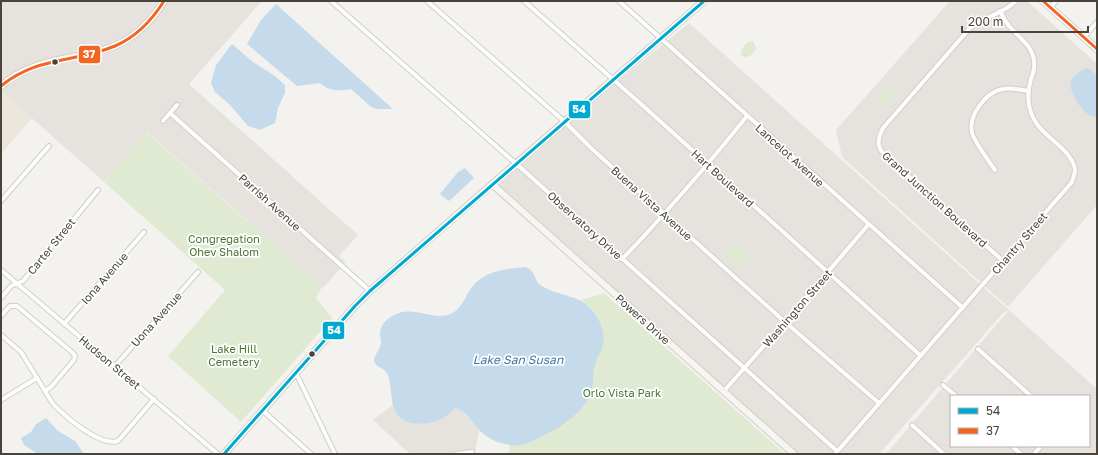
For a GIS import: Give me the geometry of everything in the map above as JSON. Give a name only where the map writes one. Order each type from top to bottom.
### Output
[{"type":"main road","points":[[1,86],[9,78],[23,70],[97,52],[120,44],[139,31],[150,21],[164,1]]},
{"type":"main road","points":[[224,454],[370,291],[704,1]]},
{"type":"main road","points":[[1044,1],[1097,49]]},
{"type":"main road","name":"Powers Drive","points":[[492,184],[794,454]]},
{"type":"street","name":"Observatory Drive","points":[[331,1],[516,163],[744,368],[836,453]]},
{"type":"street","name":"Buena Vista Avenue","points":[[427,1],[564,122],[592,149],[785,322],[879,403]]},
{"type":"street","name":"Hart Boulevard","points":[[524,1],[829,272],[921,356]]},
{"type":"street","name":"Lancelot Avenue","points":[[618,1],[963,308]]},
{"type":"street","name":"Grand Junction Boulevard","points":[[1003,261],[884,154],[880,150],[878,143],[883,128],[970,28],[979,21],[1010,8],[1016,1]]},
{"type":"street","points":[[1051,7],[1056,1]]},
{"type":"street","name":"Chantry Street","points":[[836,453],[1072,182],[1075,170],[1070,156],[1040,129],[1034,120],[1030,108],[1028,91],[1034,68],[1034,62],[1030,48],[1026,42],[1009,27],[1000,12]]},
{"type":"street","points":[[1084,37],[1097,22]]},
{"type":"street","points":[[995,170],[972,134],[972,121],[974,114],[989,96],[998,90],[1006,88],[1028,91]]},
{"type":"street","points":[[163,122],[177,105]]},
{"type":"street","name":"Parrish Avenue","points":[[170,113],[370,291]]},
{"type":"street","points":[[622,259],[640,241],[730,138],[747,116]]},
{"type":"street","points":[[1,201],[49,146]]},
{"type":"street","name":"Carter Street","points":[[1,298],[11,286],[23,281],[98,190]]},
{"type":"street","name":"Washington Street","points":[[724,390],[829,272],[868,225]]},
{"type":"street","name":"Iona Avenue","points":[[64,324],[144,232]]},
{"type":"street","name":"Hudson Street","points":[[1,270],[218,454]]},
{"type":"street","name":"Uona Avenue","points":[[115,366],[198,272]]},
{"type":"street","points":[[1,316],[10,306],[17,306],[75,356],[74,360],[50,387],[44,391]]},
{"type":"street","points":[[1,334],[20,352],[54,406],[85,431],[109,442],[118,441],[154,399]]},
{"type":"street","points":[[978,349],[1030,395]]},
{"type":"street","points":[[296,373],[335,454]]},
{"type":"street","points":[[1,400],[37,378]]},
{"type":"street","points":[[943,385],[955,395]]},
{"type":"street","points":[[262,410],[311,454]]},
{"type":"street","points":[[912,425],[944,454]]},
{"type":"street","points":[[1013,447],[1021,454]]},
{"type":"street","points":[[456,454],[472,452]]},
{"type":"shaded area","points":[[1,1],[262,1],[189,84],[358,235],[339,256],[346,262],[323,288],[147,132],[103,181],[1,91]]},
{"type":"shaded area","points":[[950,1],[1027,1],[1097,64],[1097,205],[1008,307],[842,157],[836,130]]},
{"type":"shaded area","points":[[689,23],[1009,310],[1003,313],[879,454],[794,454],[492,184]]},
{"type":"shaded area","points":[[1,91],[32,118],[1,154]]},
{"type":"shaded area","points":[[1009,310],[1097,389],[1097,454],[886,454]]},
{"type":"shaded area","points":[[493,340],[475,454],[410,454],[373,420],[435,373]]},
{"type":"green space","points":[[750,41],[753,41],[756,47],[754,52],[746,57],[741,56],[743,47]]},
{"type":"green space","points":[[892,88],[894,92],[890,100],[880,105],[877,104],[877,98],[880,94],[884,90]]},
{"type":"green space","name":"Congregation Ohev Shalom","points":[[146,132],[322,287],[316,298],[332,318],[241,422],[168,356],[225,290],[103,181]]},
{"type":"green space","points":[[735,244],[744,251],[749,261],[748,263],[740,266],[729,259],[728,252]]},
{"type":"green space","name":"Orlo Vista Park","points":[[604,293],[785,454],[508,454],[516,412],[562,306]]},
{"type":"water","points":[[276,4],[393,109],[377,109],[371,107],[351,89],[335,90],[327,88],[320,83],[297,86],[247,44],[261,20]]},
{"type":"water","points":[[232,44],[253,62],[275,76],[285,85],[285,93],[278,108],[275,123],[260,130],[248,126],[230,105],[215,92],[211,83],[216,65]]},
{"type":"water","points":[[1086,68],[1090,69],[1097,75],[1097,117],[1089,115],[1085,112],[1075,99],[1071,89],[1071,81],[1073,77]]},
{"type":"water","points":[[465,168],[474,178],[449,201],[440,194],[458,172]]},
{"type":"water","name":"Lake San Susan","points":[[525,267],[533,273],[539,284],[542,286],[584,303],[590,308],[600,322],[604,339],[596,363],[590,395],[586,403],[574,416],[559,427],[520,445],[504,444],[488,437],[479,430],[466,413],[455,408],[443,418],[417,424],[410,423],[399,416],[393,407],[388,375],[376,364],[374,360],[381,343],[380,330],[385,321],[396,314],[405,312],[435,316],[450,314],[458,309],[472,287],[483,277],[496,271]]},
{"type":"water","points":[[46,418],[58,431],[75,441],[84,454],[38,454],[24,445],[21,438],[31,432],[36,424]]},
{"type":"transit line","name":"37","points":[[1,86],[28,69],[100,51],[123,42],[137,33],[154,15],[164,1]]},
{"type":"transit line","name":"54","points":[[224,454],[370,291],[704,1]]},
{"type":"transit line","name":"37","points":[[1043,1],[1097,49]]},
{"type":"park label","name":"Lake Hill Cemetery","points":[[234,354]]}]
